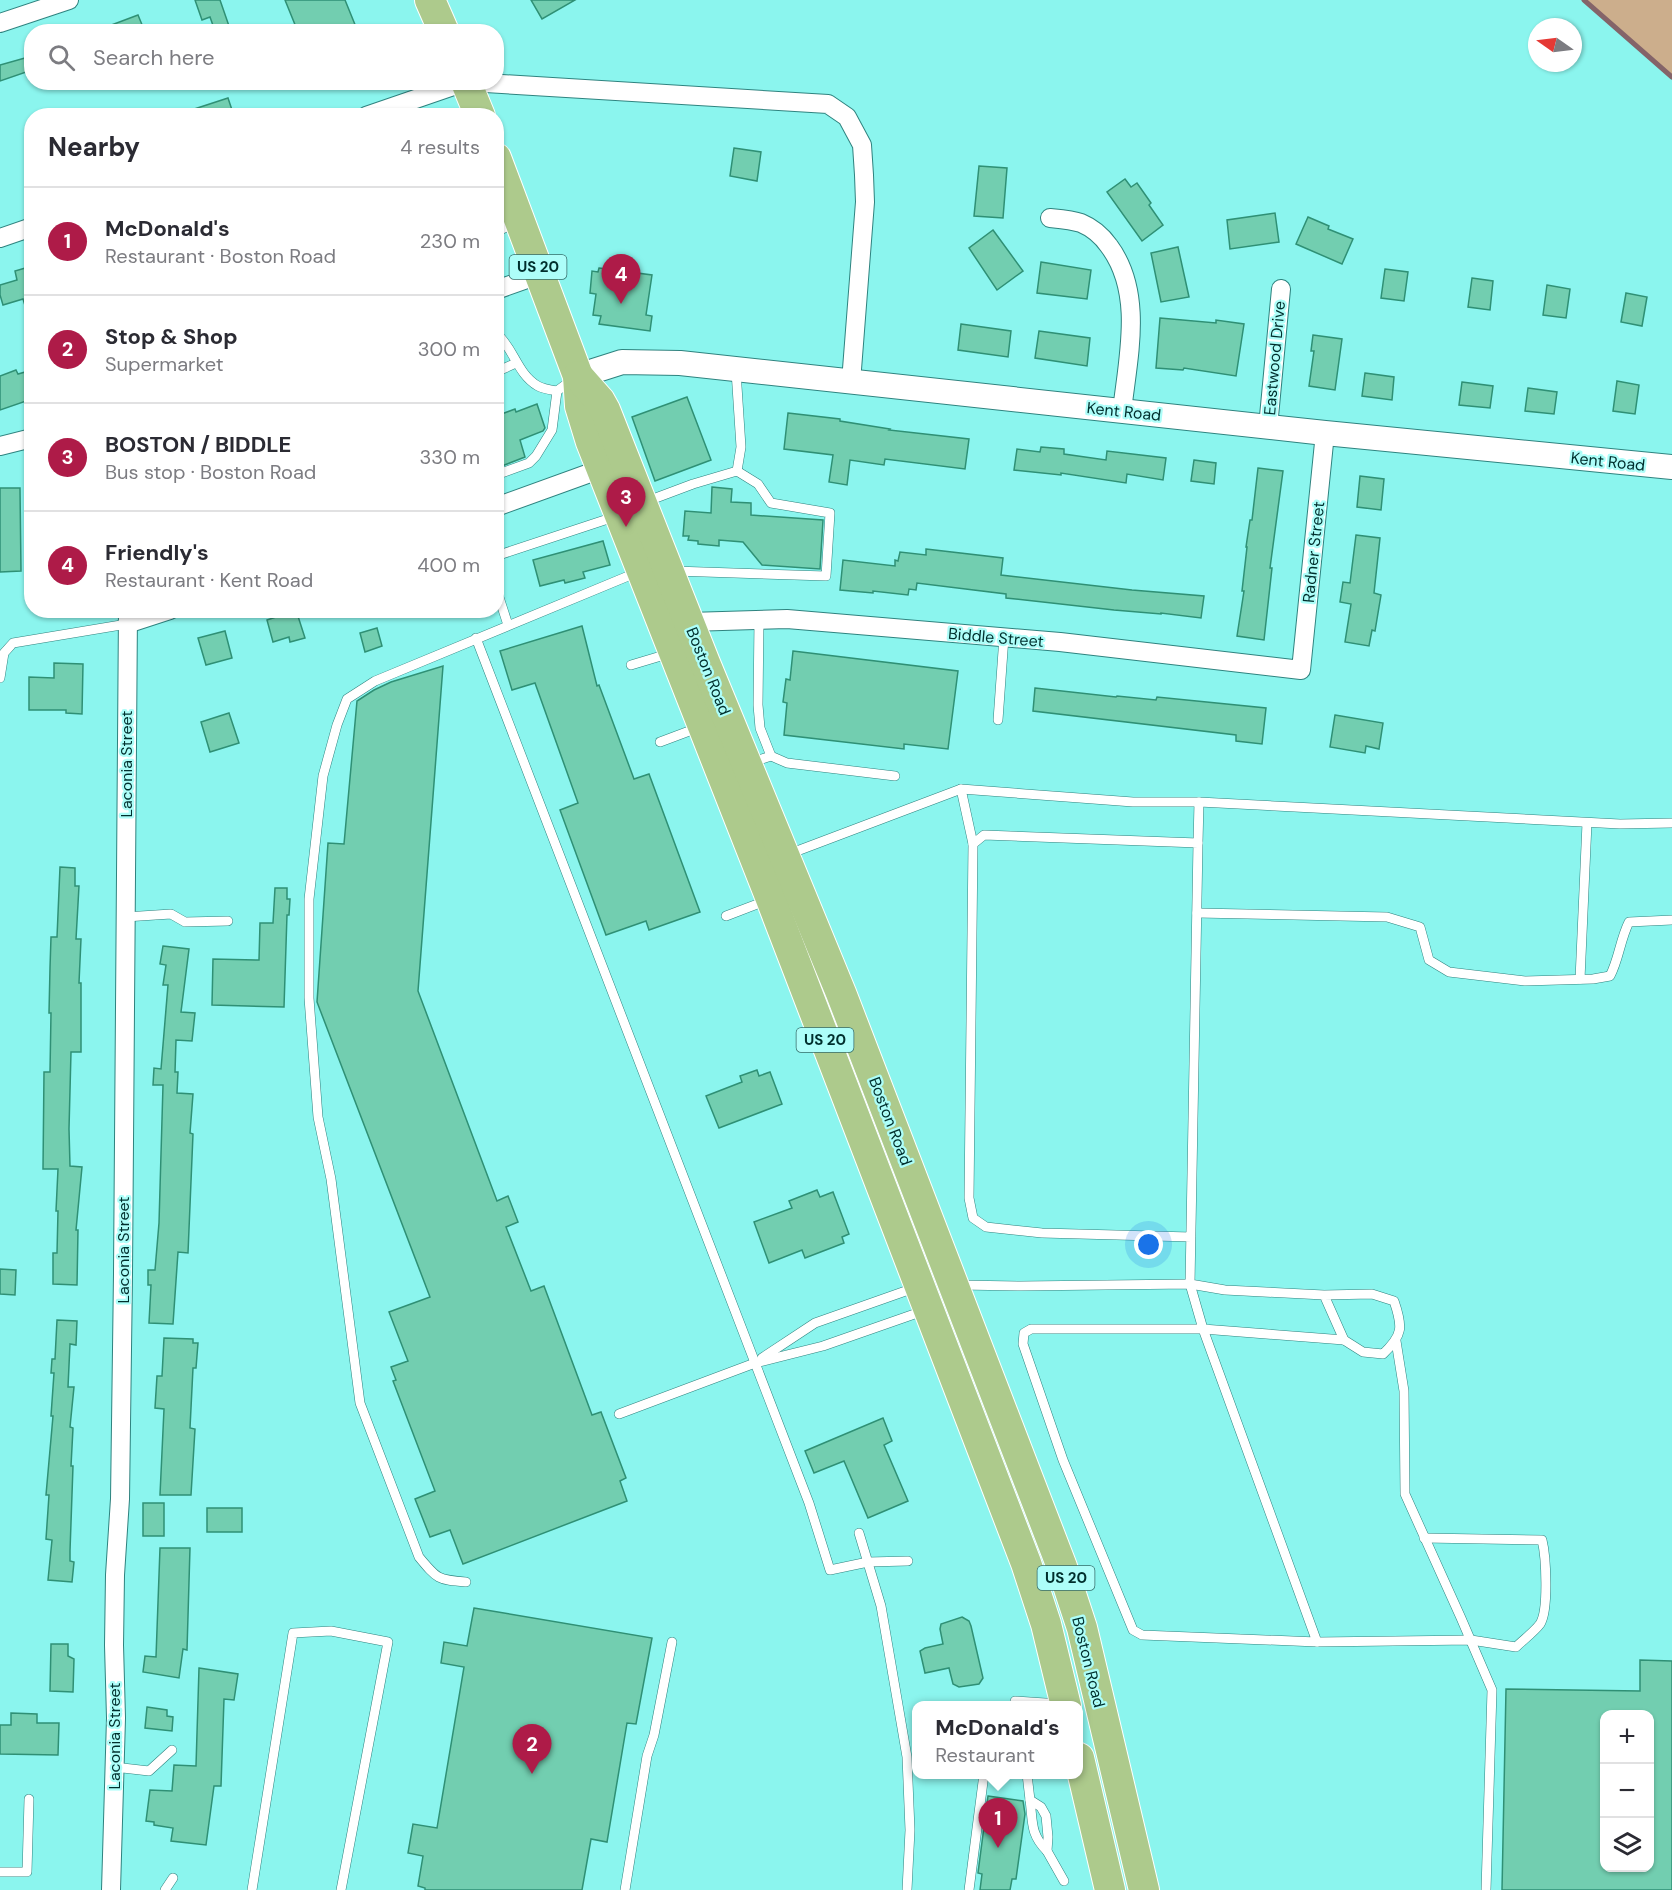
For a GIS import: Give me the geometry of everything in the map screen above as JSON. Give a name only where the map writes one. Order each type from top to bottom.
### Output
[{"type":"main road","points":[[430,0],[440,24]]},
{"type":"main road","points":[[466,90],[476,108]]},
{"type":"main road","name":"Boston Road","points":[[504,203],[508,226],[541,274],[568,383],[580,406],[582,418],[601,469],[631,509]]},
{"type":"main road","name":"Boston Road","points":[[568,383],[600,401],[605,410],[631,509],[655,570],[673,652],[702,726],[771,899],[942,1292],[1051,1535],[1073,1597],[1144,1890]]},
{"type":"main road","name":"Boston Road","points":[[655,570],[689,622],[759,760],[786,855],[857,1034],[942,1292],[1037,1593],[1065,1701]]},
{"type":"main road","points":[[1083,1775],[1110,1890]]},
{"type":"street","points":[[0,23],[69,0]]},
{"type":"street","points":[[504,86],[828,104],[847,117],[862,146],[865,202],[851,382]]},
{"type":"street","points":[[396,108],[447,90]]},
{"type":"street","points":[[1050,218],[1080,223],[1092,229],[1111,249],[1124,274],[1130,303],[1130,317],[1122,411]]},
{"type":"street","points":[[0,238],[24,230]]},
{"type":"street","points":[[504,287],[541,274]]},
{"type":"street","name":"Eastwood Drive","points":[[1268,427],[1281,289]]},
{"type":"street","name":"Kent Road","points":[[568,383],[622,362],[680,363],[1325,433],[1672,467]]},
{"type":"street","name":"Radner Street","points":[[1301,670],[1325,433]]},
{"type":"street","points":[[0,446],[24,440]]},
{"type":"street","points":[[504,504],[601,469]]},
{"type":"street","name":"Laconia Street","points":[[111,1890],[116,1718],[115,1575],[120,1487],[123,1275],[128,618]]},
{"type":"street","name":"Biddle Street","points":[[689,622],[787,619],[1060,642],[1301,670]]},
{"type":"lane","points":[[504,341],[524,374],[539,387],[568,383],[552,430],[536,456],[529,463],[504,472]]},
{"type":"lane","points":[[504,368],[516,363]]},
{"type":"lane","points":[[736,369],[741,447],[737,471]]},
{"type":"lane","points":[[466,1582],[441,1580],[419,1557],[360,1403],[331,1179],[318,1117],[309,998],[309,898],[323,776],[337,725],[347,699],[375,681],[508,625],[655,570],[826,576],[830,513],[771,503],[758,484],[737,471],[693,484],[631,509],[504,553]]},
{"type":"lane","points":[[504,613],[508,625]]},
{"type":"lane","points":[[0,678],[4,653],[13,643],[124,618]]},
{"type":"lane","points":[[759,620],[759,760],[895,776]]},
{"type":"lane","points":[[998,720],[1004,637]]},
{"type":"lane","points":[[476,638],[809,1503],[830,1570],[868,1562],[908,1561]]},
{"type":"lane","points":[[631,665],[673,652]]},
{"type":"lane","points":[[660,742],[702,726]]},
{"type":"lane","points":[[961,789],[973,844],[969,1198],[973,1218],[986,1227],[1042,1233],[1191,1237]]},
{"type":"lane","points":[[786,855],[961,789],[1133,802],[1199,802],[1587,823],[1672,823]]},
{"type":"lane","points":[[1199,802],[1190,1284],[1203,1329],[1317,1642]]},
{"type":"lane","points":[[1580,980],[1587,823]]},
{"type":"lane","points":[[973,844],[984,835],[1198,843]]},
{"type":"lane","points":[[726,916],[771,899]]},
{"type":"lane","points":[[1197,913],[1387,916],[1420,927],[1429,960],[1449,972],[1525,981],[1580,980],[1610,976],[1629,922],[1672,920]]},
{"type":"lane","points":[[125,917],[171,914],[185,922],[228,921]]},
{"type":"lane","points":[[755,1363],[815,1323],[942,1292],[1022,1286],[1190,1284],[1224,1290],[1324,1295],[1372,1294],[1395,1301],[1401,1321],[1396,1341],[1404,1391],[1405,1494],[1492,1690],[1486,1890]]},
{"type":"lane","points":[[619,1414],[755,1363],[823,1346],[942,1292]]},
{"type":"lane","points":[[1324,1295],[1344,1340]]},
{"type":"lane","points":[[1396,1341],[1383,1354],[1363,1352],[1344,1340],[1203,1329],[1031,1329],[1024,1333],[1023,1344],[1064,1460],[1133,1630],[1142,1635],[1317,1642],[1471,1640],[1516,1647],[1540,1624],[1544,1614],[1546,1556],[1542,1540],[1424,1538]]},
{"type":"lane","points":[[859,1533],[881,1606],[912,1763],[907,1890]]},
{"type":"lane","points":[[252,1890],[293,1633],[330,1631],[388,1642],[341,1890]]},
{"type":"lane","points":[[625,1890],[647,1755],[654,1735],[672,1642]]},
{"type":"lane","points":[[114,1767],[149,1771],[172,1749]]},
{"type":"lane","points":[[969,1890],[983,1779]]},
{"type":"lane","points":[[1028,1779],[1034,1833],[1064,1881]]},
{"type":"lane","points":[[0,1872],[27,1872],[29,1799]]},
{"type":"lane","points":[[1030,1800],[1041,1807],[1046,1816],[1047,1851]]},
{"type":"lane","points":[[165,1890],[173,1878]]},
{"type":"shaded area","points":[[1584,0],[1672,0],[1672,78]]},
{"type":"building","points":[[195,0],[220,0],[228,24],[212,24],[210,17],[202,20]]},
{"type":"building","points":[[285,0],[345,0],[355,24],[295,24]]},
{"type":"building","points":[[531,0],[575,0],[542,19]]},
{"type":"building","points":[[138,15],[142,24],[114,24]]},
{"type":"building","points":[[24,58],[24,73],[0,81],[0,65]]},
{"type":"building","points":[[228,98],[231,108],[197,108]]},
{"type":"building","points":[[734,148],[761,152],[757,181],[730,176]]},
{"type":"building","points":[[979,166],[1007,168],[1003,218],[974,216]]},
{"type":"building","points":[[1125,179],[1131,187],[1137,183],[1163,225],[1142,241],[1107,192]]},
{"type":"building","points":[[1275,213],[1279,242],[1230,249],[1227,220]]},
{"type":"building","points":[[1308,217],[1329,226],[1328,229],[1353,239],[1342,264],[1296,244]]},
{"type":"building","points":[[993,230],[1023,271],[997,290],[969,248]]},
{"type":"building","points":[[1178,247],[1189,297],[1161,302],[1151,253]]},
{"type":"building","points":[[1041,262],[1091,270],[1087,299],[1037,293]]},
{"type":"building","points":[[24,268],[24,302],[23,299],[3,305],[0,285],[17,280],[15,271]]},
{"type":"building","points":[[599,268],[652,275],[646,315],[652,316],[650,331],[599,324],[601,316],[593,315],[596,294],[590,293],[592,271],[598,272]]},
{"type":"building","points":[[1385,269],[1408,272],[1404,301],[1381,298]]},
{"type":"building","points":[[1472,278],[1493,281],[1490,310],[1468,307]]},
{"type":"building","points":[[1547,285],[1570,289],[1566,318],[1543,315]]},
{"type":"building","points":[[1626,293],[1647,297],[1642,326],[1621,322]]},
{"type":"building","points":[[1160,318],[1216,323],[1216,320],[1244,324],[1236,376],[1184,368],[1183,370],[1156,368]]},
{"type":"building","points":[[961,324],[1011,331],[1008,357],[958,350]]},
{"type":"building","points":[[1039,331],[1090,338],[1087,366],[1035,358]]},
{"type":"building","points":[[1313,335],[1342,339],[1335,390],[1309,386],[1314,351],[1311,351]]},
{"type":"building","points":[[16,370],[18,374],[24,372],[24,402],[0,410],[0,376]]},
{"type":"building","points":[[1365,373],[1394,377],[1392,400],[1362,396]]},
{"type":"building","points":[[1617,381],[1639,385],[1635,414],[1613,411]]},
{"type":"building","points":[[1462,382],[1493,386],[1490,408],[1459,405]]},
{"type":"building","points":[[1528,388],[1557,392],[1554,414],[1525,411]]},
{"type":"building","points":[[687,397],[711,460],[655,481],[632,417]]},
{"type":"building","points":[[537,404],[545,428],[543,431],[520,440],[525,457],[504,465],[504,413],[515,409],[516,412]]},
{"type":"building","points":[[788,413],[840,419],[840,421],[889,430],[969,439],[965,469],[885,459],[884,465],[850,460],[847,485],[829,482],[833,455],[784,449]]},
{"type":"building","points":[[1041,447],[1064,449],[1064,454],[1106,460],[1107,451],[1166,458],[1163,480],[1127,474],[1126,483],[1061,473],[1061,475],[1014,470],[1017,449],[1040,452]]},
{"type":"building","points":[[1194,460],[1216,463],[1214,484],[1191,481]]},
{"type":"building","points":[[1258,468],[1283,471],[1270,568],[1272,568],[1264,640],[1237,636],[1244,591],[1242,591],[1246,547],[1250,520],[1252,520]]},
{"type":"building","points":[[1360,476],[1384,479],[1381,510],[1357,507]]},
{"type":"building","points":[[712,487],[732,489],[731,502],[751,503],[751,515],[823,520],[820,569],[762,565],[743,542],[719,540],[719,546],[698,544],[698,541],[688,540],[689,536],[683,536],[685,511],[711,513]]},
{"type":"building","points":[[0,488],[20,488],[21,571],[0,572]]},
{"type":"building","points":[[1356,535],[1380,538],[1374,593],[1381,595],[1375,631],[1372,630],[1369,646],[1345,642],[1351,604],[1340,602],[1343,582],[1350,583]]},
{"type":"building","points":[[603,541],[610,565],[583,572],[585,578],[540,586],[533,560]]},
{"type":"building","points":[[926,549],[1003,558],[1001,575],[1204,596],[1201,618],[1006,598],[1006,594],[917,583],[916,590],[909,589],[908,595],[840,590],[843,560],[895,566],[895,560],[898,561],[900,552],[926,555]]},
{"type":"building","points":[[299,618],[305,638],[290,642],[289,637],[273,642],[267,620]]},
{"type":"building","points":[[582,626],[597,686],[599,685],[634,779],[649,774],[700,912],[649,930],[646,921],[606,935],[560,810],[578,803],[535,683],[512,690],[500,651]]},
{"type":"building","points":[[377,628],[382,646],[365,652],[360,633]]},
{"type":"building","points":[[225,631],[232,658],[206,665],[198,638]]},
{"type":"building","points":[[793,651],[958,671],[948,749],[904,744],[904,749],[784,735],[787,703],[783,702],[786,679],[790,680]]},
{"type":"building","points":[[54,663],[83,664],[82,714],[66,713],[66,710],[29,710],[29,677],[54,678]]},
{"type":"building","points":[[443,666],[418,991],[497,1201],[508,1196],[518,1222],[506,1227],[531,1291],[544,1286],[592,1415],[601,1412],[626,1478],[620,1481],[627,1501],[463,1564],[450,1530],[430,1537],[415,1499],[435,1491],[393,1381],[396,1380],[391,1367],[408,1361],[389,1312],[430,1297],[317,1002],[328,843],[344,844],[357,701],[391,682]]},
{"type":"building","points":[[1035,688],[1116,697],[1156,700],[1157,697],[1266,708],[1262,744],[1236,741],[1236,735],[1033,711]]},
{"type":"building","points":[[229,713],[239,743],[210,752],[201,722]]},
{"type":"building","points":[[1335,715],[1383,723],[1379,749],[1366,746],[1365,753],[1330,747]]},
{"type":"building","points":[[60,867],[75,868],[75,886],[79,886],[76,939],[81,939],[79,983],[81,983],[81,1052],[71,1052],[69,1129],[70,1166],[82,1167],[76,1230],[78,1230],[77,1285],[53,1284],[53,1253],[57,1253],[58,1169],[43,1169],[44,1072],[50,1072],[51,937],[57,937]]},
{"type":"building","points":[[275,888],[287,888],[287,899],[290,899],[289,915],[287,915],[284,1007],[212,1005],[213,959],[259,960],[260,923],[273,923]]},
{"type":"building","points":[[163,946],[189,949],[181,1012],[195,1013],[192,1041],[176,1040],[177,1093],[193,1094],[190,1133],[193,1134],[188,1253],[178,1252],[173,1324],[149,1323],[151,1285],[148,1285],[148,1270],[155,1270],[159,1223],[163,1085],[153,1085],[154,1068],[161,1069],[168,985],[163,985],[166,965],[160,964]]},
{"type":"building","points":[[757,1070],[759,1076],[770,1072],[782,1104],[719,1128],[706,1096],[742,1082],[740,1076]]},
{"type":"building","points":[[817,1190],[820,1197],[833,1192],[849,1234],[842,1237],[844,1243],[805,1258],[802,1250],[769,1263],[754,1222],[792,1208],[789,1201]]},
{"type":"building","points":[[0,1269],[16,1270],[15,1295],[0,1294]]},
{"type":"building","points":[[57,1320],[77,1321],[76,1345],[70,1344],[68,1387],[74,1387],[70,1427],[73,1428],[70,1551],[70,1561],[74,1562],[72,1582],[48,1580],[52,1540],[46,1539],[49,1495],[46,1495],[53,1416],[51,1416],[54,1373],[51,1373],[52,1359],[55,1359]]},
{"type":"building","points":[[164,1338],[193,1339],[193,1343],[198,1343],[196,1368],[193,1368],[190,1428],[195,1429],[191,1495],[160,1495],[164,1409],[155,1408],[157,1376],[162,1376]]},
{"type":"building","points":[[883,1418],[892,1441],[884,1445],[908,1501],[868,1518],[844,1461],[814,1473],[805,1451]]},
{"type":"building","points":[[143,1503],[164,1503],[164,1536],[143,1536]]},
{"type":"building","points":[[207,1508],[242,1508],[242,1532],[207,1532]]},
{"type":"building","points":[[160,1548],[190,1548],[187,1650],[183,1649],[179,1678],[143,1672],[145,1656],[156,1657]]},
{"type":"building","points":[[474,1608],[652,1638],[636,1724],[627,1723],[607,1842],[591,1839],[582,1890],[425,1890],[418,1886],[423,1856],[408,1853],[413,1824],[437,1828],[464,1667],[441,1663],[444,1642],[467,1646]]},
{"type":"building","points":[[962,1617],[969,1621],[971,1626],[983,1678],[979,1684],[959,1687],[953,1684],[949,1668],[925,1673],[920,1651],[943,1644],[941,1624]]},
{"type":"building","points":[[51,1644],[68,1644],[68,1656],[74,1659],[73,1692],[50,1691]]},
{"type":"building","points":[[1640,1660],[1672,1661],[1672,1890],[1502,1890],[1506,1689],[1640,1691]]},
{"type":"building","points":[[199,1668],[238,1674],[234,1700],[224,1699],[221,1786],[214,1786],[206,1845],[171,1841],[173,1828],[154,1825],[154,1822],[146,1821],[150,1790],[172,1791],[174,1765],[196,1766]]},
{"type":"building","points":[[147,1707],[167,1710],[167,1716],[173,1717],[172,1731],[145,1728]]},
{"type":"building","points":[[11,1713],[37,1714],[37,1723],[59,1723],[58,1755],[0,1754],[0,1725],[11,1725]]},
{"type":"building","points":[[988,1796],[1023,1801],[1025,1814],[1016,1879],[1012,1879],[1010,1890],[980,1890],[982,1874],[978,1873]]},
{"type":"waterway","points":[[1584,0],[1672,77]]},
{"type":"place","name":"Friendly's","points":[[621,304]]},
{"type":"place","name":"BOSTON / BIDDLE","points":[[626,527]]},
{"type":"place","name":"Stop & Shop","points":[[532,1774]]},
{"type":"place","name":"McDonald's","points":[[998,1848]]}]
